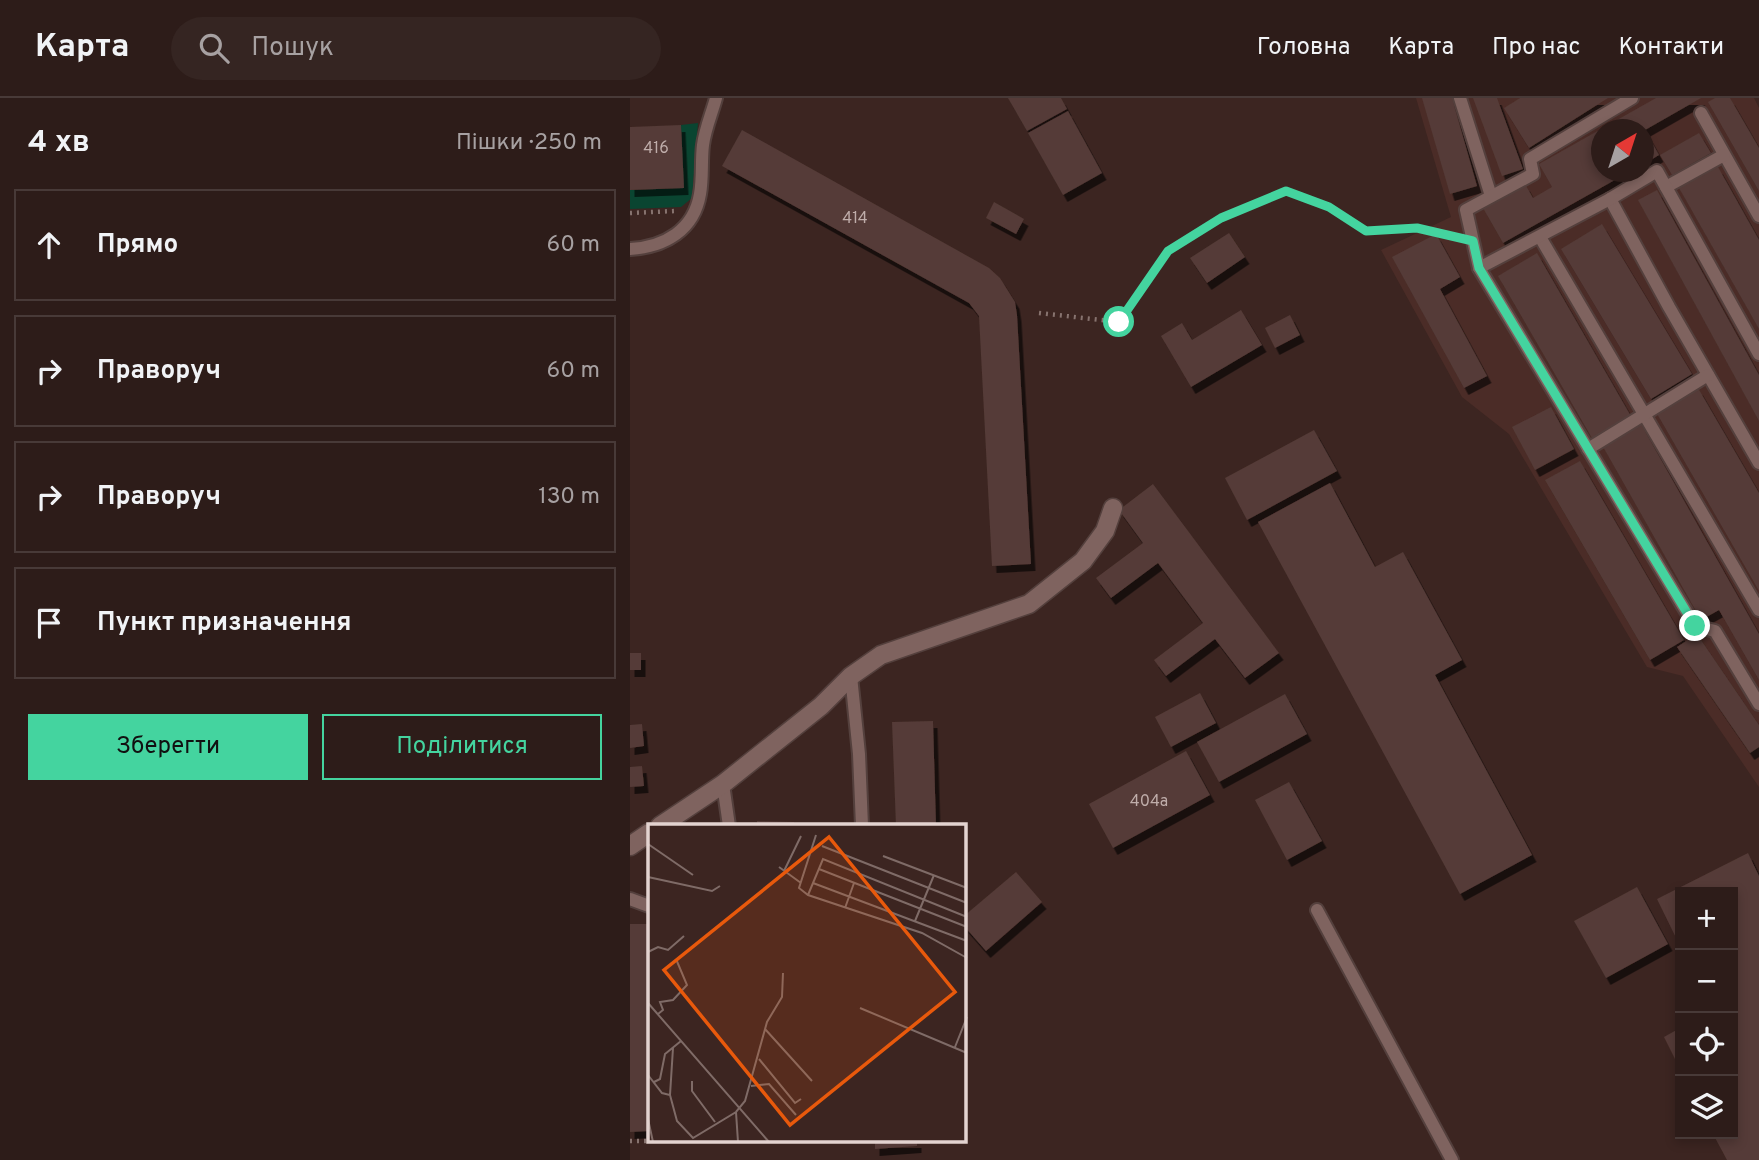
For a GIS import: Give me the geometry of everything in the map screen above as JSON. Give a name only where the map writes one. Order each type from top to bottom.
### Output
[{"type":"street","points":[[663,824],[723,784],[881,655],[1029,604],[1083,561],[1105,531],[1113,508]]},
{"type":"street","points":[[630,846],[648,834]]},
{"type":"lane","points":[[630,249],[667,241],[687,225],[696,210],[701,191],[703,143],[716,98]]},
{"type":"lane","points":[[1460,98],[1491,196]]},
{"type":"lane","points":[[1632,98],[1530,159],[1533,174],[1466,210],[1479,268],[1695,626],[1715,631],[1759,704]]},
{"type":"lane","points":[[1701,113],[1759,216]]},
{"type":"lane","points":[[1666,187],[1724,155]]},
{"type":"lane","points":[[1479,268],[1541,237],[1657,171],[1759,354]]},
{"type":"lane","points":[[1610,199],[1759,463]]},
{"type":"lane","points":[[1541,237],[1759,610]]},
{"type":"lane","points":[[1588,449],[1708,375]]},
{"type":"lane","points":[[852,676],[862,824]]},
{"type":"lane","points":[[723,784],[729,824]]},
{"type":"lane","points":[[630,899],[648,906]]},
{"type":"lane","points":[[1317,910],[1452,1160]]},
{"type":"path","points":[[1039,313],[1119,322],[1168,251],[1221,218],[1286,191],[1329,207],[1366,231],[1417,228],[1473,241]]},
{"type":"path","points":[[630,213],[696,210]]},
{"type":"path","points":[[630,1141],[648,1140]]},
{"type":"shaded area","points":[[1416,98],[1754,98],[1759,108],[1759,787],[1683,676],[1647,667],[1509,434],[1462,397],[1381,250],[1451,217]]},
{"type":"green space","points":[[698,123],[692,198],[681,207],[630,209],[630,190],[683,188],[681,125]]},
{"type":"building","points":[[1008,98],[1061,98],[1067,109],[1027,131]]},
{"type":"building","points":[[1422,98],[1452,98],[1477,186],[1450,194]]},
{"type":"building","points":[[1473,98],[1497,98],[1523,169],[1502,176]]},
{"type":"building","points":[[1520,98],[1608,98],[1529,148],[1504,108]]},
{"type":"building","points":[[1656,98],[1701,98],[1654,125],[1654,119],[1619,119]]},
{"type":"building","points":[[1715,98],[1730,98],[1759,148],[1759,191],[1708,102]]},
{"type":"building","points":[[1068,111],[1102,173],[1063,195],[1028,133]]},
{"type":"building","points":[[681,125],[684,188],[630,190],[630,127]]},
{"type":"building","points":[[742,130],[989,268],[1000,278],[1015,302],[1017,315],[1031,564],[992,566],[979,316],[969,303],[722,166]]},
{"type":"building","points":[[1699,133],[1711,153],[1672,175],[1660,155]]},
{"type":"building","points":[[1591,135],[1591,182],[1611,182],[1503,243],[1483,208],[1525,184],[1533,198],[1552,187],[1539,164]]},
{"type":"building","points":[[1718,167],[1759,240],[1759,329],[1679,188]]},
{"type":"building","points":[[1657,190],[1759,375],[1759,421],[1638,200]]},
{"type":"building","points":[[994,202],[1024,219],[1016,234],[986,218]]},
{"type":"building","points":[[1602,224],[1692,374],[1651,399],[1561,249]]},
{"type":"building","points":[[1229,233],[1245,257],[1207,283],[1190,258]]},
{"type":"building","points":[[1436,234],[1460,277],[1440,289],[1487,376],[1464,388],[1392,257]]},
{"type":"building","points":[[1537,253],[1632,418],[1593,440],[1498,276]]},
{"type":"building","points":[[1241,310],[1262,345],[1191,387],[1161,336],[1182,323],[1192,340]]},
{"type":"building","points":[[1290,315],[1300,335],[1275,348],[1265,328]]},
{"type":"building","points":[[1698,388],[1759,493],[1759,591],[1656,412]]},
{"type":"building","points":[[1551,407],[1574,449],[1535,470],[1512,427]]},
{"type":"building","points":[[1641,424],[1759,634],[1759,680],[1719,610],[1701,620],[1602,445]]},
{"type":"building","points":[[1314,430],[1337,471],[1247,520],[1225,478]]},
{"type":"building","points":[[1580,461],[1684,640],[1650,660],[1545,480]]},
{"type":"building","points":[[1330,483],[1375,567],[1403,552],[1462,660],[1435,675],[1532,855],[1460,894],[1258,522]]},
{"type":"building","points":[[1153,484],[1279,653],[1245,678],[1215,639],[1166,676],[1154,660],[1203,623],[1158,563],[1111,598],[1096,578],[1143,543],[1119,510]]},
{"type":"building","points":[[1697,634],[1759,725],[1759,747],[1750,753],[1677,647]]},
{"type":"building","points":[[630,653],[641,653],[641,670],[630,670]]},
{"type":"building","points":[[1200,693],[1216,723],[1171,747],[1155,717]]},
{"type":"building","points":[[1285,694],[1307,734],[1219,782],[1197,742]]},
{"type":"building","points":[[933,721],[936,824],[896,824],[892,722]]},
{"type":"building","points":[[642,724],[644,746],[630,748],[630,725]]},
{"type":"building","points":[[1186,751],[1210,795],[1113,848],[1089,804]]},
{"type":"building","points":[[642,766],[644,786],[630,787],[630,767]]},
{"type":"building","points":[[1289,782],[1322,841],[1287,860],[1255,800]]},
{"type":"building","points":[[757,821],[794,822],[794,824],[757,824]]},
{"type":"building","points":[[1748,853],[1759,876],[1759,1160],[1727,1160],[1716,1139],[1738,1139],[1738,887],[1681,887]]},
{"type":"building","points":[[1016,872],[1042,902],[986,951],[966,928],[966,914]]},
{"type":"building","points":[[1637,887],[1668,944],[1606,978],[1574,921]]},
{"type":"building","points":[[1675,890],[1675,936],[1657,899]]},
{"type":"building","points":[[630,924],[648,924],[648,1131],[630,1132]]},
{"type":"building","points":[[1675,1031],[1675,1059],[1664,1037]]},
{"type":"building","points":[[875,1142],[917,1142],[917,1146],[875,1149]]},
{"type":"route","points":[[1119,322],[1168,251],[1221,218],[1286,191],[1329,207],[1366,231],[1417,228],[1473,241],[1479,268],[1695,626]]}]
